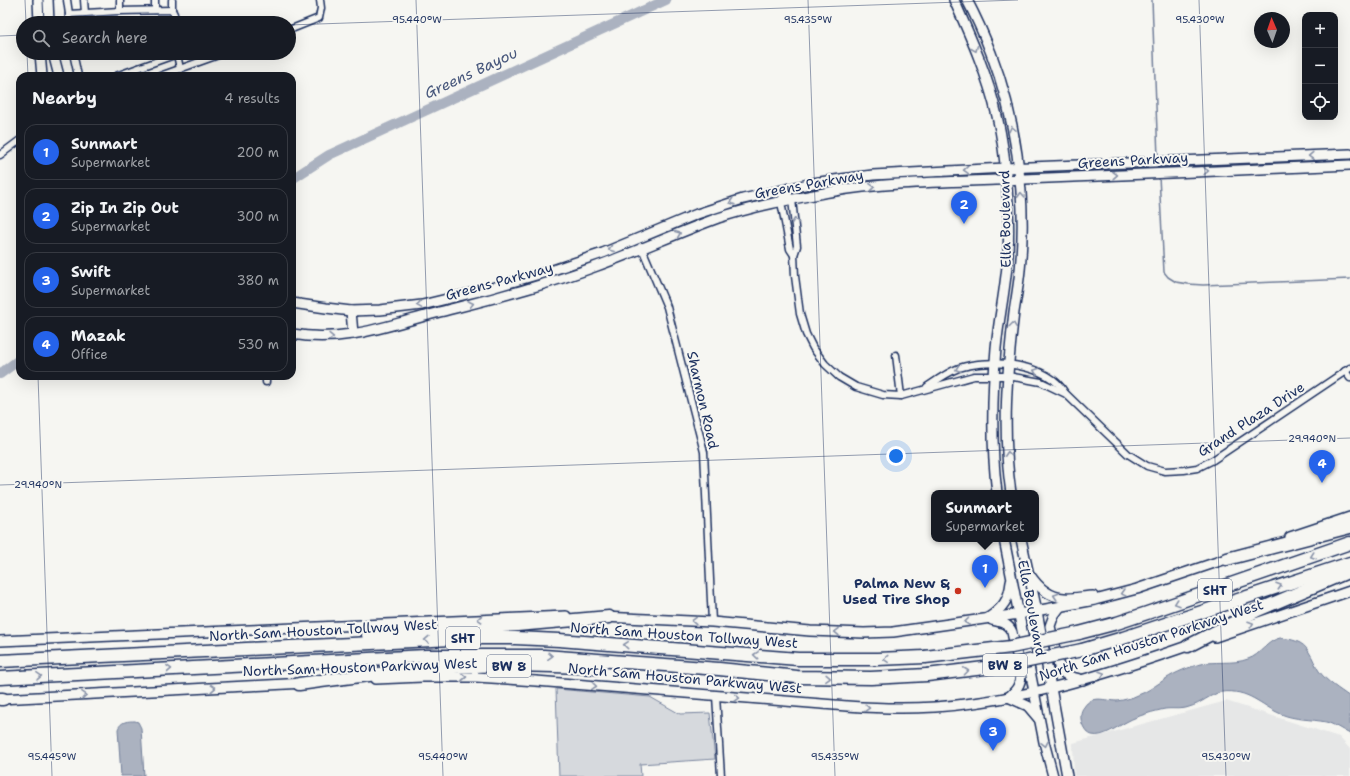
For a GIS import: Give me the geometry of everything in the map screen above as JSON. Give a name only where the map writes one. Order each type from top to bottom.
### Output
[{"type":"highway","points":[[1227,559],[1350,527]]},
{"type":"highway","name":"North Sam Houston Tollway West","points":[[0,661],[473,638],[508,638],[598,643],[798,659],[877,660],[925,657],[1011,647],[1079,633],[1117,623],[1350,543]]},
{"type":"highway","name":"North Sam Houston Parkway West","points":[[719,669],[797,677],[871,678],[927,675],[1009,665],[1082,650],[1123,638],[1350,563]]},
{"type":"highway","points":[[1188,646],[1258,610],[1350,571]]},
{"type":"highway","points":[[255,648],[399,632],[517,625],[609,617]]},
{"type":"highway","name":"SHT","points":[[0,678],[426,656],[482,655],[544,656],[719,669]]},
{"type":"highway","name":"BW 8","points":[[299,684],[404,671],[455,667],[536,665],[603,668],[719,669]]},
{"type":"main road","points":[[38,0],[39,16]]},
{"type":"main road","points":[[48,0],[49,16]]},
{"type":"main road","name":"Ella Boulevard","points":[[954,0],[967,29],[992,97],[1001,136],[1005,168],[1008,233],[1005,282],[996,349],[993,410],[995,470],[998,490]]},
{"type":"main road","name":"Ella Boulevard","points":[[967,0],[992,54],[1004,94],[1016,144],[1019,167],[1022,233],[1019,283],[1009,365],[1006,407],[1008,469],[1011,490]]},
{"type":"main road","points":[[967,29],[979,24]]},
{"type":"main road","points":[[41,60],[42,72]]},
{"type":"main road","points":[[55,60],[58,72]]},
{"type":"main road","points":[[992,97],[1004,94]]},
{"type":"main road","name":"Greens Parkway","points":[[296,304],[351,311],[404,308],[458,297],[550,271],[586,259],[714,208],[743,199],[841,178],[1019,167],[1350,154]]},
{"type":"main road","points":[[1236,159],[1236,170]]},
{"type":"main road","points":[[1086,165],[1086,176]]},
{"type":"main road","name":"Greens Parkway","points":[[296,335],[338,337],[374,331],[431,314],[506,296],[553,282],[642,249],[718,218],[741,211],[781,202],[860,188],[933,182],[1350,165]]},
{"type":"main road","points":[[932,172],[933,182]]},
{"type":"main road","points":[[714,208],[718,218]]},
{"type":"main road","points":[[1005,282],[1019,283]]},
{"type":"main road","points":[[351,311],[353,334]]},
{"type":"main road","points":[[995,470],[1008,469]]},
{"type":"main road","points":[[0,641],[563,615],[712,622],[810,631],[864,633],[893,632],[1037,612],[1137,589],[1350,517]]},
{"type":"main road","name":"Ella Boulevard","points":[[1005,542],[1040,721],[1053,776]]},
{"type":"main road","name":"Ella Boulevard","points":[[1022,542],[1037,612],[1067,776]]},
{"type":"main road","points":[[987,619],[1006,601],[1010,590],[1010,566]]},
{"type":"main road","points":[[1028,572],[1040,588],[1053,595],[1064,598],[1108,596]]},
{"type":"main road","name":"North Sam Houston Parkway West","points":[[1,699],[422,677],[476,677],[885,709],[934,708],[975,703],[1035,692],[1084,680],[1350,591]]},
{"type":"main road","points":[[1060,607],[1054,615],[1050,626],[1059,667],[1066,675],[1084,680]]},
{"type":"main road","points":[[987,619],[1010,626],[1012,632],[1021,674],[1021,681],[1018,688],[1008,697],[1028,706],[1040,721]]},
{"type":"street","points":[[67,0],[69,14],[172,10]]},
{"type":"street","points":[[84,0],[85,13]]},
{"type":"street","points":[[120,0],[120,11]]},
{"type":"street","points":[[155,0],[155,10]]},
{"type":"street","points":[[172,0],[172,10],[174,16]]},
{"type":"street","points":[[296,27],[318,18],[321,8],[320,0]]},
{"type":"street","points":[[75,60],[77,72]]},
{"type":"street","points":[[127,72],[158,60]]},
{"type":"street","points":[[178,60],[180,69]]},
{"type":"street","points":[[171,72],[205,60]]},
{"type":"street","points":[[0,155],[16,143]]},
{"type":"street","points":[[784,190],[792,200]]},
{"type":"street","name":"Grand Plaza Drive","points":[[784,190],[781,202],[790,249],[794,255]]},
{"type":"street","name":"Grand Plaza Drive","points":[[792,200],[797,246],[794,255],[795,276],[800,314],[806,334],[813,348],[825,364],[839,377],[856,388],[883,395],[901,396],[965,377],[974,376],[1008,376],[1041,382],[1066,394],[1128,454],[1147,466],[1165,470],[1184,470],[1197,468],[1213,460],[1347,370]]},
{"type":"street","name":"Sharmon Road","points":[[638,239],[667,307],[704,447],[712,622]]},
{"type":"street","points":[[896,355],[901,396]]},
{"type":"street","name":"Grand Plaza Drive","points":[[925,388],[949,372],[960,368],[995,363],[1024,367],[1046,375],[1062,386],[1066,394]]},
{"type":"street","points":[[1347,370],[1350,378]]},
{"type":"street","points":[[716,696],[721,776]]},
{"type":"shaded area","points":[[1280,638],[1292,640],[1303,645],[1309,652],[1322,675],[1350,697],[1350,734],[1326,722],[1286,716],[1254,698],[1240,693],[1231,692],[1218,693],[1198,704],[1186,708],[1165,709],[1151,712],[1132,719],[1101,735],[1089,734],[1081,721],[1081,712],[1087,703],[1095,699],[1117,701],[1131,698],[1147,691],[1165,679],[1183,670],[1203,664],[1236,662],[1253,657],[1271,642]]},
{"type":"shaded area","points":[[556,689],[650,697],[680,714],[710,713],[715,759],[640,764],[641,776],[559,776]]},
{"type":"shaded area","points":[[1226,701],[1339,737],[1350,749],[1350,776],[1074,776],[1073,743]]},
{"type":"shaded area","points":[[127,721],[138,722],[141,728],[144,776],[121,776],[118,729],[121,724]]},
{"type":"waterway","name":"Greens Bayou","points":[[296,176],[329,155],[666,0]]},
{"type":"waterway","points":[[1152,0],[1158,158]]},
{"type":"waterway","points":[[1159,176],[1164,272],[1168,277],[1176,282],[1203,285],[1350,279]]},
{"type":"waterway","name":"Greens Bayou","points":[[0,374],[16,362]]},
{"type":"place","name":"Zip In Zip Out","points":[[964,224]]},
{"type":"place","name":"Mazak","points":[[1322,483]]},
{"type":"place","name":"Sunmart","points":[[985,588]]},
{"type":"place","name":"Palma New & Used Tire Shop","points":[[958,591]]},
{"type":"place","name":"Swift","points":[[993,751]]}]
